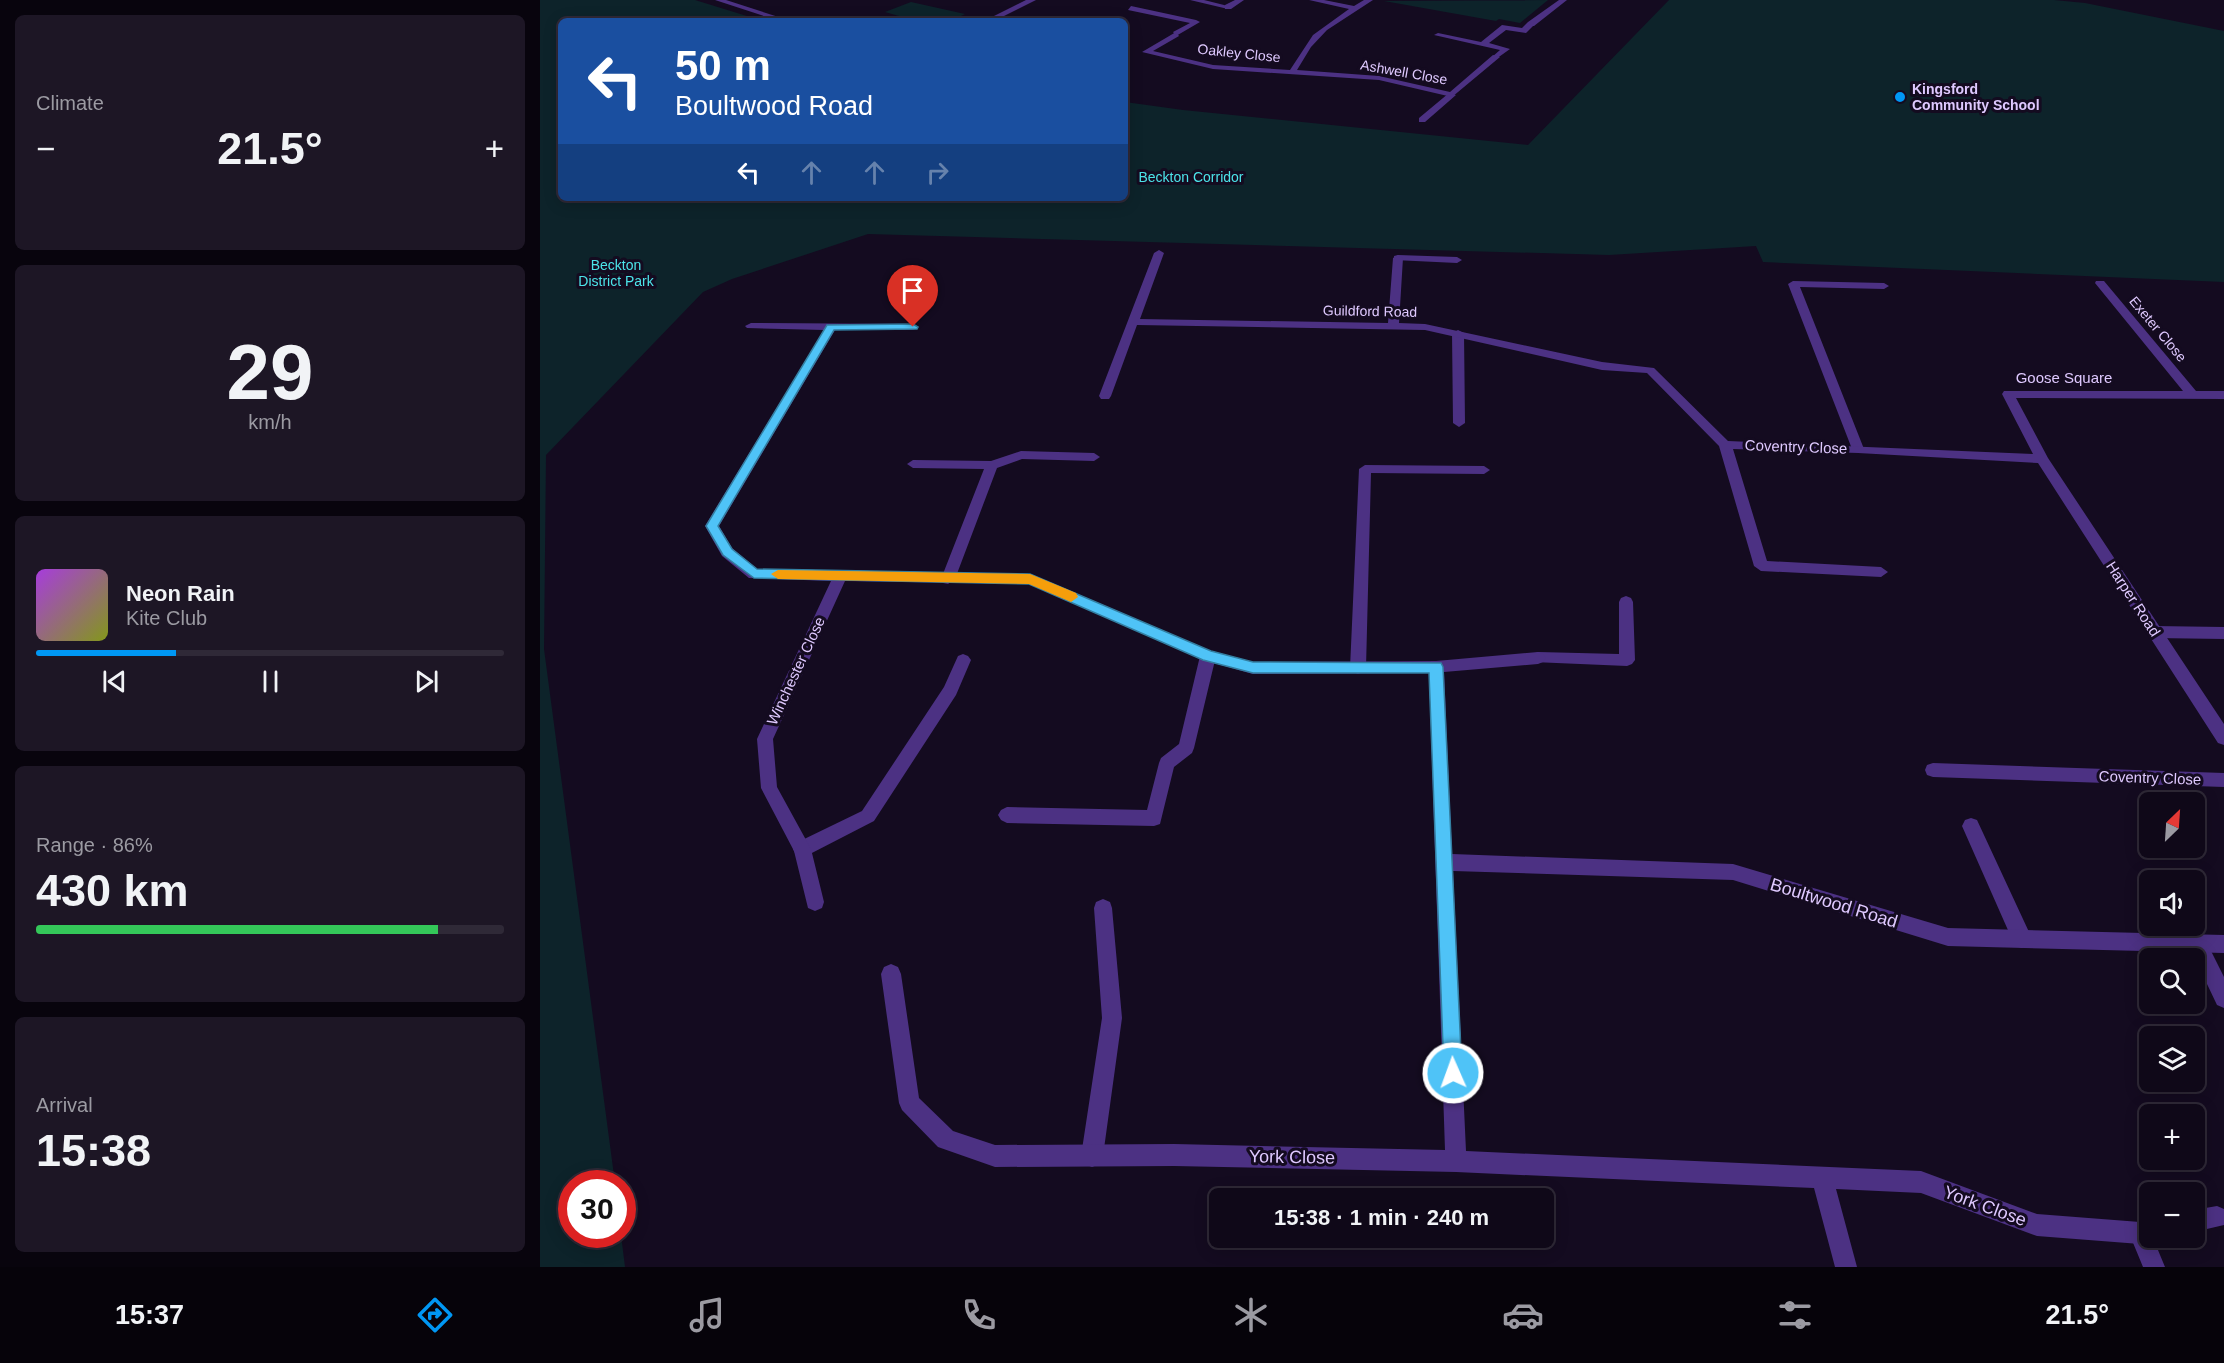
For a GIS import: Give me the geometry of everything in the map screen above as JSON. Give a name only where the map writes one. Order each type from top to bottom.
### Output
[{"type":"street","points":[[719,0],[777,18]]},
{"type":"street","points":[[994,18],[1032,0]]},
{"type":"street","points":[[1194,0],[1228,7],[1240,0]]},
{"type":"street","points":[[1313,0],[1355,8]]},
{"type":"street","points":[[1293,72],[1313,38],[1325,27],[1369,0]]},
{"type":"street","points":[[1438,35],[1483,44],[1505,27],[1523,31],[1563,0]]},
{"type":"street","name":"Oakley Close","points":[[1131,8],[1196,22],[1146,52],[1213,67],[1293,72]]},
{"type":"street","name":"Ashwell Close","points":[[1293,72],[1379,78],[1452,94],[1506,49],[1483,44]]},
{"type":"street","points":[[1422,120],[1452,94]]},
{"type":"street","points":[[1105,396],[1159,253]]},
{"type":"street","points":[[1393,326],[1398,258],[1457,260]]},
{"type":"street","name":"Exeter Close","points":[[2100,283],[2193,395]]},
{"type":"street","points":[[1858,449],[1793,284],[1884,286]]},
{"type":"street","name":"Guildford Road","points":[[1134,322],[1425,327],[1602,366],[1650,370],[1725,445]]},
{"type":"street","points":[[751,326],[913,327]]},
{"type":"street","points":[[831,327],[712,526],[727,552],[754,574],[1030,579],[1208,656],[1253,668],[1436,667],[1538,658],[1627,660],[1626,602]]},
{"type":"street","points":[[1458,333],[1459,423]]},
{"type":"street","name":"Goose Square","points":[[2042,459],[2008,394],[2193,395]]},
{"type":"street","points":[[2193,395],[2224,395]]},
{"type":"street","name":"Coventry Close","points":[[1881,572],[1761,566],[1725,445],[1858,449],[2042,459]]},
{"type":"street","points":[[913,464],[992,465],[1021,455],[1094,457]]},
{"type":"street","name":"Harper Road","points":[[2042,459],[2224,738]]},
{"type":"street","points":[[948,579],[992,465]]},
{"type":"street","points":[[1358,668],[1365,469],[1484,470]]},
{"type":"street","name":"Winchester Close","points":[[815,902],[802,849],[770,788],[765,739],[840,576]]},
{"type":"street","points":[[2154,632],[2224,633]]},
{"type":"street","points":[[1007,815],[1154,818],[1167,763],[1186,748],[1208,656]]},
{"type":"street","points":[[802,849],[868,816],[951,690],[963,660]]},
{"type":"street","points":[[1436,667],[1456,1161]]},
{"type":"street","name":"Coventry Close","points":[[1933,770],[2224,780]]},
{"type":"street","points":[[1971,826],[2022,939]]},
{"type":"street","name":"Boultwood Road","points":[[1444,862],[1733,873],[1948,937],[2224,944]]},
{"type":"street","points":[[1092,1156],[1112,1018],[1104,908]]},
{"type":"street","points":[[2197,944],[2224,998]]},
{"type":"street","name":"York Close","points":[[891,974],[909,1102],[946,1139],[995,1156],[1174,1155],[1456,1161],[1921,1182],[2037,1225],[2139,1232]]},
{"type":"street","points":[[1822,1177],[1846,1267]]},
{"type":"street","points":[[2205,1219],[2220,1217]]},
{"type":"street","points":[[2149,1248],[2154,1267]]},
{"type":"green space","points":[[540,0],[695,0],[753,18],[558,18],[558,201],[1128,201],[1128,102],[1528,145],[1669,0],[2054,0],[2085,3],[2224,31],[2224,282],[1763,262],[1756,246],[1609,255],[868,234],[732,279],[703,292],[546,455],[544,649],[613,1170],[558,1170],[558,1248],[623,1248],[625,1267],[540,1267]]},
{"type":"green space","points":[[1548,0],[1520,23],[1499,19],[1496,21],[1384,1]]},
{"type":"green space","points":[[911,2],[965,14],[957,18],[906,18],[885,12]]},
{"type":"slow traffic","points":[[778,574],[1030,579],[1071,597]]},
{"type":"place","name":"Kingsford Community School","points":[[1900,97]]},
{"type":"route","points":[[913,327],[831,327],[712,526],[727,552],[754,574],[1030,579],[1208,656],[1253,668],[1436,667],[1453,1073]]},
{"type":"park label","name":"Beckton Corridor","points":[[1191,177]]},
{"type":"park label","name":"Beckton District Park","points":[[616,274]]}]
